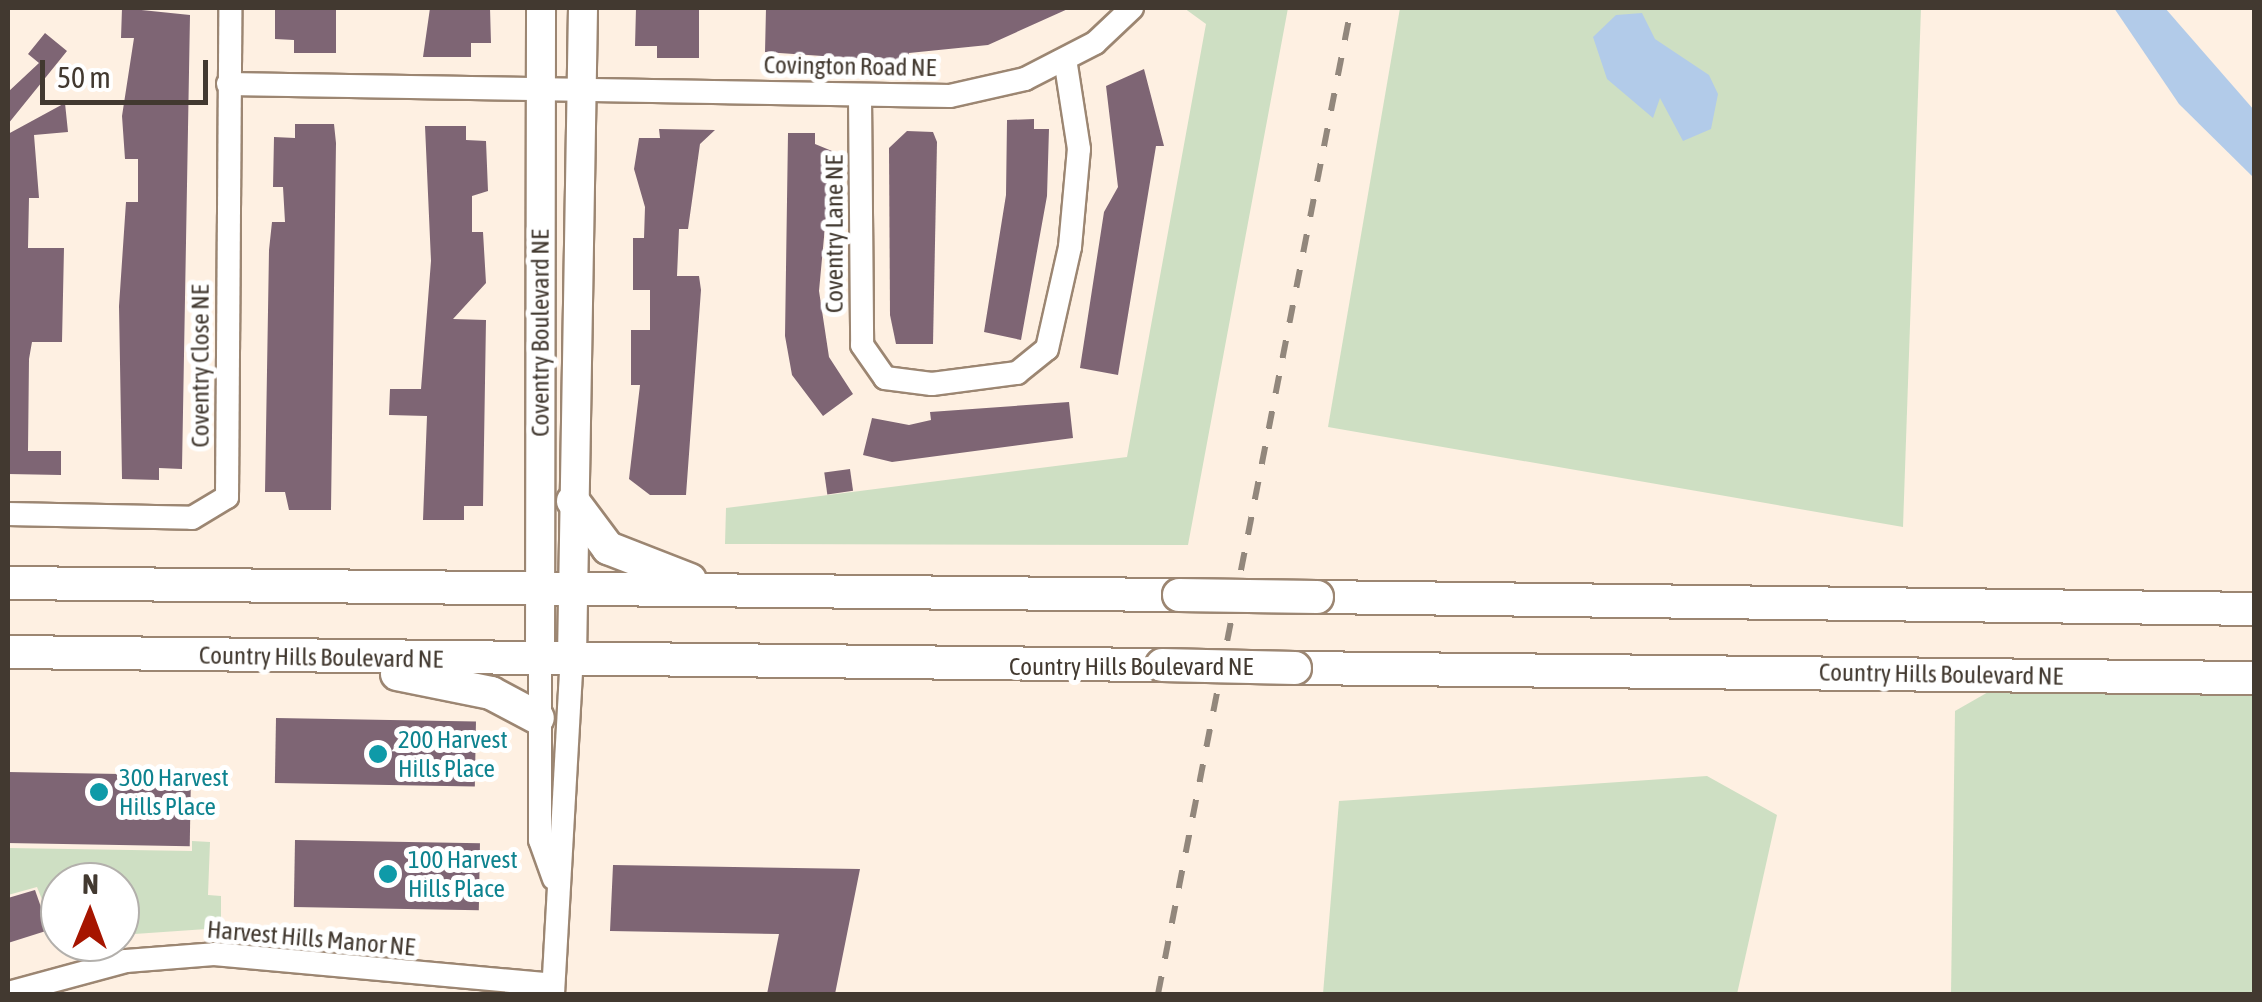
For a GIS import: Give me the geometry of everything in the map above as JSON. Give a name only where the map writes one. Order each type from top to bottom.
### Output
[{"type":"main road","points":[[573,501],[608,548],[723,590]]},
{"type":"main road","points":[[8,582],[2254,608]]},
{"type":"main road","name":"Country Hills Boulevard NE","points":[[8,652],[2254,678]]},
{"type":"main road","points":[[284,656],[491,693],[538,718]]},
{"type":"street","name":"Coventry Close NE","points":[[8,514],[192,518],[227,498],[230,8]]},
{"type":"street","name":"Coventry Boulevard NE","points":[[540,8],[538,589],[556,658]]},
{"type":"street","name":"Coventry Boulevard NE","points":[[556,658],[571,589],[584,90],[582,8]]},
{"type":"street","name":"Covington Road NE","points":[[228,84],[950,96],[1065,59],[1132,8]]},
{"type":"street","name":"Coventry Lane NE","points":[[860,96],[862,345],[886,378],[932,384],[1017,372],[1047,349],[1070,247],[1079,149],[1065,59]]},
{"type":"street","points":[[554,879],[540,840],[538,718],[556,658]]},
{"type":"street","points":[[553,990],[554,879],[567,844],[556,658]]},
{"type":"street","name":"Harvest Hills Manor NE","points":[[8,994],[126,961],[214,954],[553,990]]},
{"type":"green space","points":[[1184,8],[1288,8],[1188,545],[725,544],[726,508],[1127,457],[1206,24]]},
{"type":"green space","points":[[1400,8],[1921,8],[1903,527],[1328,427]]},
{"type":"green space","points":[[1990,691],[2254,693],[2254,994],[1951,994],[1955,711]]},
{"type":"green space","points":[[1707,776],[1777,815],[1737,994],[1323,994],[1339,801]]},
{"type":"green space","points":[[192,841],[210,842],[208,895],[221,896],[221,928],[140,934],[140,862],[40,862],[40,894],[37,887],[8,895],[8,848],[192,851]]},
{"type":"water","points":[[2114,8],[2165,8],[2254,110],[2254,178],[2179,104]]},
{"type":"water","points":[[1642,13],[1655,39],[1709,75],[1718,94],[1711,129],[1683,141],[1660,98],[1653,118],[1607,79],[1593,37],[1616,15]]},
{"type":"building","points":[[122,8],[190,15],[182,469],[159,468],[159,480],[122,479],[119,306],[126,202],[138,202],[138,159],[125,159],[122,116],[134,38],[121,38]]},
{"type":"building","points":[[275,8],[336,8],[336,53],[294,53],[294,40],[275,39]]},
{"type":"building","points":[[430,8],[490,8],[491,43],[471,43],[471,57],[423,57]]},
{"type":"building","points":[[636,8],[699,8],[699,58],[657,58],[657,46],[635,46]]},
{"type":"building","points":[[766,8],[1070,8],[988,45],[909,53],[909,62],[765,52]]},
{"type":"building","points":[[45,33],[67,51],[8,124],[8,92],[39,63],[28,54]]},
{"type":"building","points":[[1144,69],[1164,146],[1156,146],[1118,375],[1080,368],[1104,212],[1118,187],[1106,86]]},
{"type":"building","points":[[65,103],[68,132],[34,135],[39,198],[29,198],[28,248],[64,248],[62,342],[32,342],[29,359],[28,451],[61,451],[61,475],[8,474],[8,134]]},
{"type":"building","points":[[1034,119],[1034,129],[1049,129],[1047,196],[1021,340],[984,332],[1006,195],[1007,120]]},
{"type":"building","points":[[295,124],[334,124],[336,143],[331,510],[289,510],[285,492],[265,492],[269,250],[272,222],[285,222],[283,187],[273,187],[274,137],[295,138]]},
{"type":"building","points":[[425,126],[466,126],[466,140],[486,141],[488,191],[472,196],[472,232],[483,232],[486,283],[453,319],[486,320],[483,506],[464,506],[464,520],[423,520],[427,416],[389,415],[390,389],[421,389],[431,261]]},
{"type":"building","points":[[659,129],[715,130],[700,144],[688,229],[679,229],[677,276],[699,276],[701,290],[686,495],[650,495],[629,479],[640,385],[631,385],[631,330],[650,330],[650,290],[633,290],[633,238],[644,238],[645,207],[634,169],[639,138],[660,138]]},
{"type":"building","points":[[907,131],[933,132],[937,142],[933,344],[896,344],[890,315],[889,148]]},
{"type":"building","points":[[788,133],[815,133],[815,144],[832,151],[819,291],[829,357],[853,394],[823,416],[792,375],[785,336]]},
{"type":"building","points":[[1069,402],[1073,438],[892,462],[863,455],[872,418],[909,425],[931,420],[930,412]]},
{"type":"building","points":[[850,469],[853,491],[827,494],[824,473]]},
{"type":"building","name":"200 Harvest Hills Place","points":[[276,718],[476,721],[475,786],[275,783]]},
{"type":"building","name":"300 Harvest Hills Place","points":[[8,772],[191,775],[190,846],[8,843]]},
{"type":"building","name":"100 Harvest Hills Place","points":[[295,840],[480,843],[479,910],[294,907]]},
{"type":"building","points":[[613,865],[860,869],[835,994],[767,994],[779,934],[610,931]]},
{"type":"building","points":[[35,890],[40,904],[40,933],[8,943],[8,898]]},
{"type":"railway","points":[[1158,994],[1351,8]]},
{"type":"place","name":"200 Harvest Hills Place","points":[[378,754]]},
{"type":"place","name":"300 Harvest Hills Place","points":[[99,792]]},
{"type":"place","name":"100 Harvest Hills Place","points":[[388,874]]}]
